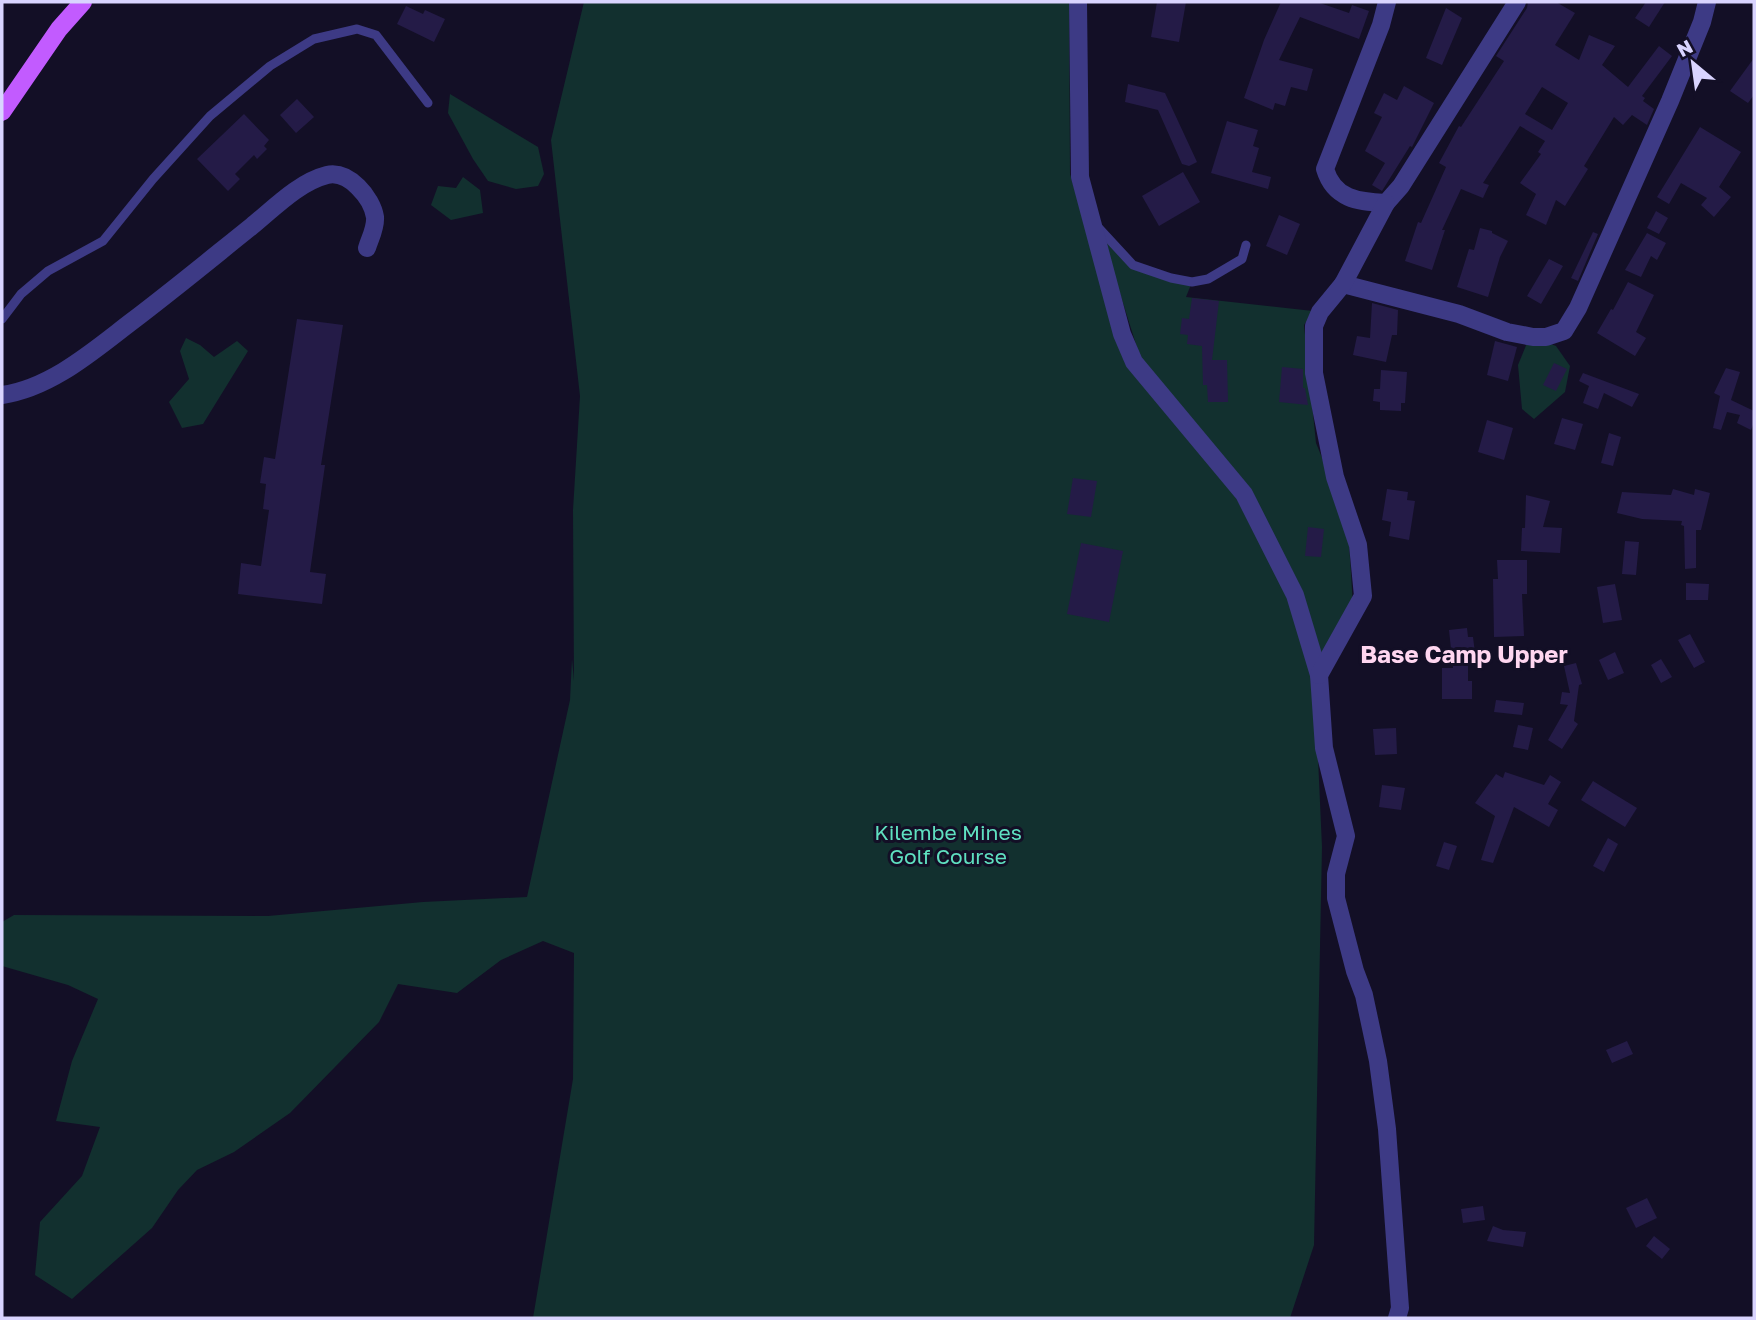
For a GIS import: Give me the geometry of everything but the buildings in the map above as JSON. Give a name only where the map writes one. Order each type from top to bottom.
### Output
[{"type":"main road","points":[[2,112],[59,29],[83,2]]},
{"type":"street","points":[[1078,2],[1080,177],[1115,313],[1134,362],[1244,494],[1295,595],[1319,675],[1324,748],[1346,836],[1336,874],[1336,898],[1367,1008],[1378,1061],[1387,1129],[1400,1308],[1397,1318]]},
{"type":"street","points":[[1386,204],[1360,202],[1345,195],[1328,182],[1325,169],[1381,25],[1387,2]]},
{"type":"street","points":[[1319,675],[1363,596],[1358,545],[1335,477],[1314,373],[1314,326],[1320,312],[1343,284],[1386,204],[1401,186],[1517,2]]},
{"type":"street","points":[[1343,284],[1460,314],[1507,332],[1546,337],[1564,331],[1578,308],[1670,101],[1702,22],[1707,2]]},
{"type":"street","points":[[2,395],[32,387],[76,364],[176,288],[286,198],[325,176],[339,174],[350,180],[370,202],[375,225],[367,248]]},
{"type":"lane","points":[[2,320],[21,294],[48,271],[103,240],[210,116],[270,66],[314,39],[357,29],[376,35],[428,103]]},
{"type":"lane","points":[[1091,219],[1133,265],[1192,282],[1208,279],[1242,259],[1246,245]]},
{"type":"green space","name":"Kilembe Mines Golf Course","points":[[584,2],[1069,2],[1070,174],[1125,363],[1227,482],[1284,582],[1315,691],[1322,847],[1314,1245],[1290,1318],[533,1318],[573,1079],[574,953],[543,941],[501,960],[457,993],[398,984],[379,1022],[290,1113],[234,1152],[197,1170],[178,1190],[152,1228],[72,1299],[35,1275],[40,1222],[82,1176],[100,1127],[56,1121],[72,1061],[98,999],[68,985],[2,966],[2,922],[14,915],[268,916],[423,902],[527,897],[570,700],[572,659],[574,681],[573,510],[580,396],[551,140]]},
{"type":"green space","points":[[450,94],[538,147],[544,174],[538,186],[516,189],[488,181],[448,113]]},
{"type":"green space","points":[[463,177],[480,190],[483,213],[451,220],[431,205],[438,186],[456,188]]},
{"type":"green space","points":[[1100,230],[1139,267],[1192,282],[1186,297],[1313,311],[1304,325],[1316,443],[1349,544],[1353,608],[1322,657],[1251,489],[1141,360]]},
{"type":"green space","points":[[186,338],[214,357],[237,341],[248,351],[203,424],[182,428],[169,402],[189,379],[180,351]]},
{"type":"green space","points":[[1538,339],[1556,346],[1570,366],[1565,392],[1534,419],[1522,409],[1518,365],[1527,343]]},
{"type":"district","name":"Base Camp Upper","points":[[1464,655]]}]
